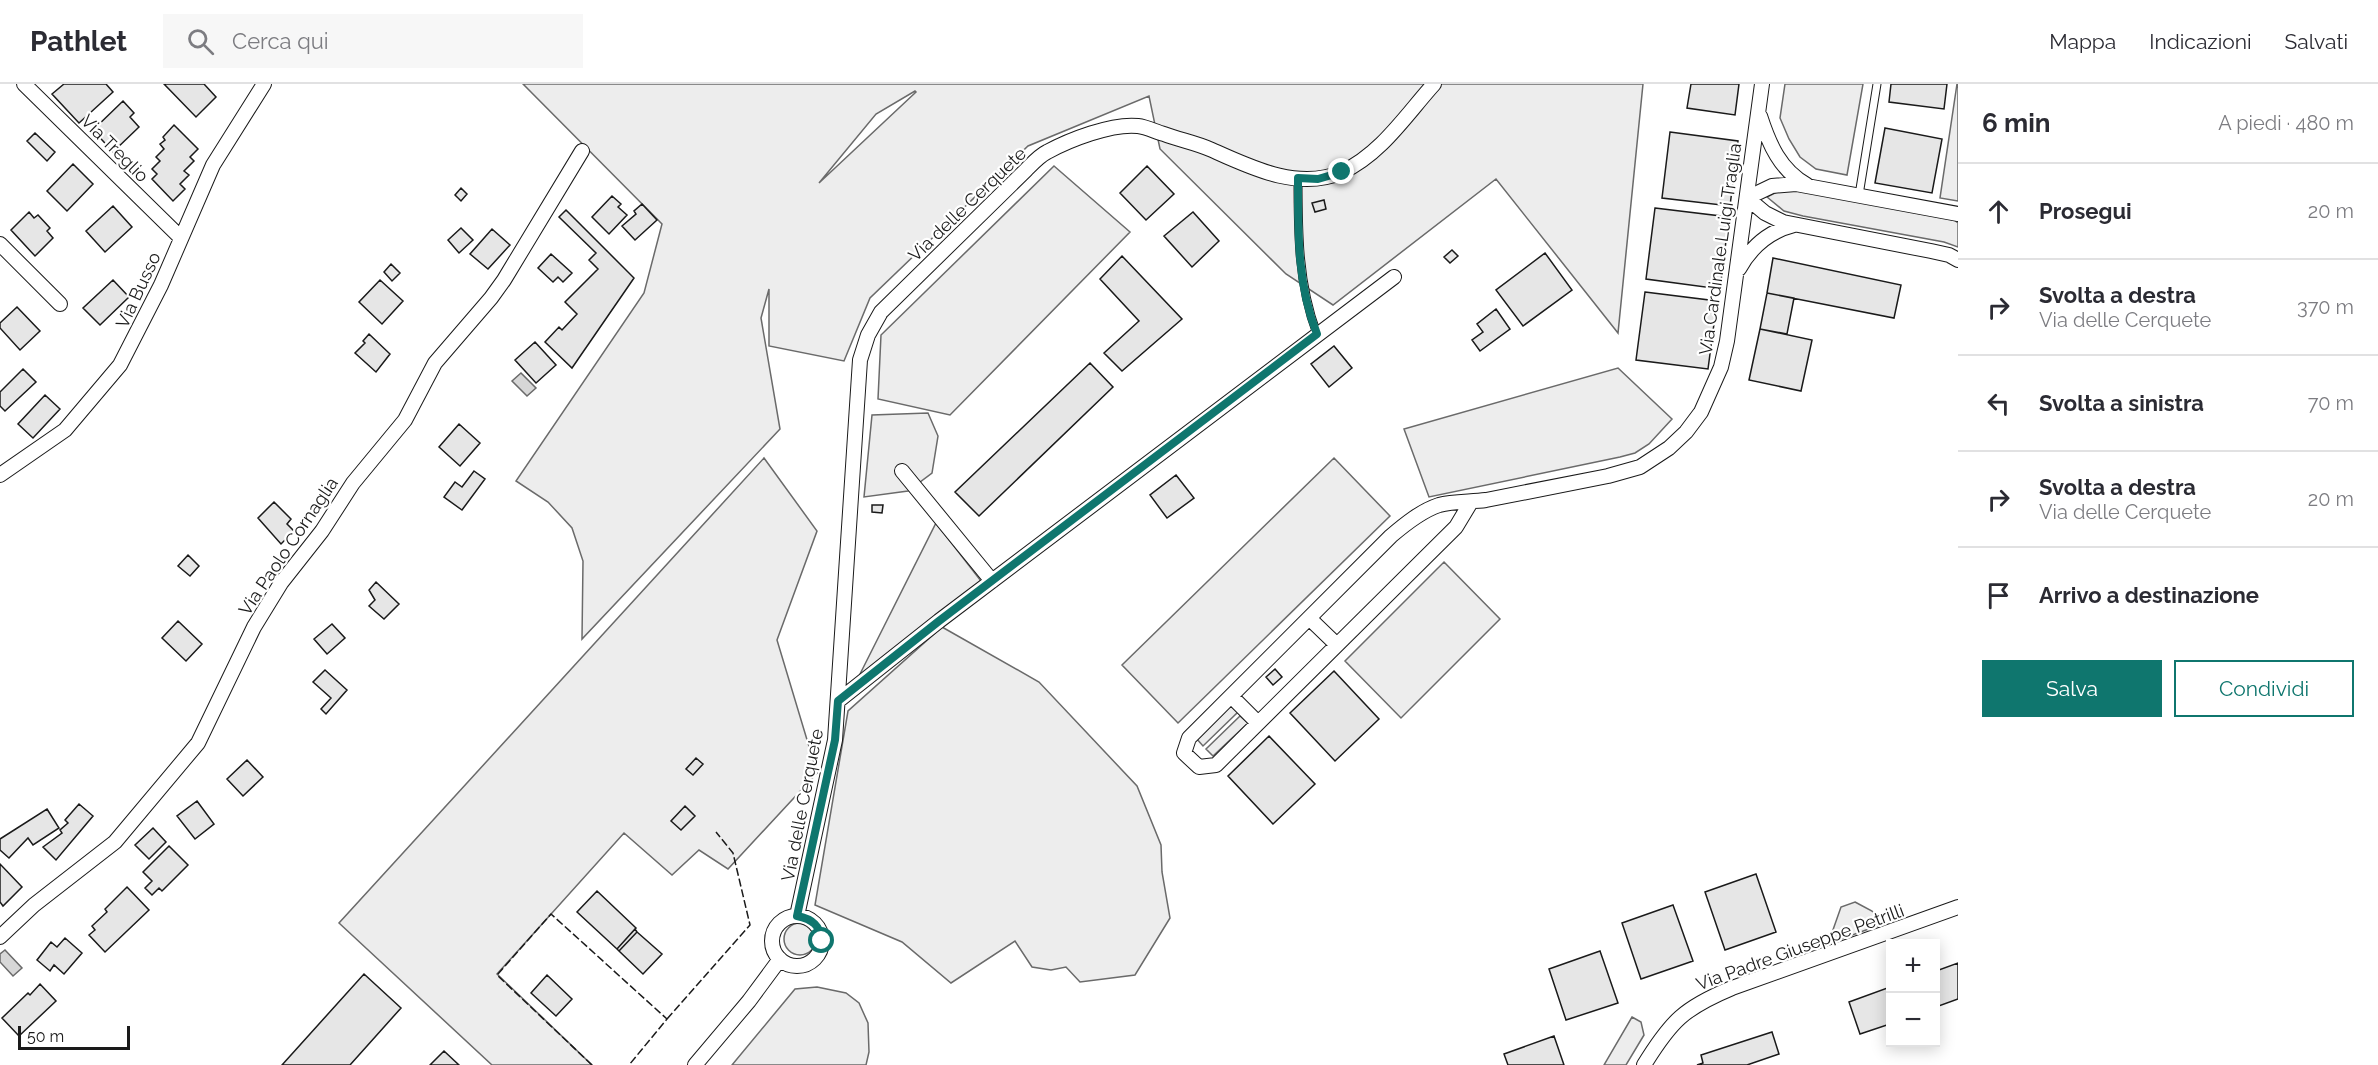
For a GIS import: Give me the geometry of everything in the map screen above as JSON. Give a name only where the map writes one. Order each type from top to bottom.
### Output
[{"type":"street","name":"Via Treglio","points":[[24,84],[181,238]]},
{"type":"street","name":"Via Busso","points":[[0,475],[65,430],[115,373],[133,343],[213,165],[264,84]]},
{"type":"street","name":"Via delle Cerquete","points":[[797,916],[835,740],[860,360],[868,334],[881,312],[990,203],[1045,153],[1098,132],[1117,127],[1138,126],[1209,149],[1255,170],[1298,178],[1318,179],[1342,172],[1372,154],[1434,84]]},
{"type":"street","name":"Via Cardinale Luigi Traglia","points":[[1471,502],[1456,527],[1216,765],[1199,767],[1184,753],[1189,738],[1391,536],[1413,519],[1439,506],[1471,502],[1486,501],[1640,467],[1669,448],[1686,432],[1712,390],[1721,367],[1727,341],[1762,84]]},
{"type":"street","points":[[1759,111],[1780,161],[1794,176],[1809,186]]},
{"type":"street","name":"Via Paolo Cornaglia","points":[[0,937],[34,905],[116,842],[198,743],[250,636],[281,583],[322,531],[353,483],[405,420],[435,363],[504,280],[582,151]]},
{"type":"street","points":[[1958,214],[1809,186],[1772,186],[1747,198],[1774,218],[1794,225],[1931,251],[1949,255],[1958,260]]},
{"type":"street","points":[[1736,275],[1743,261],[1759,243],[1794,225]]},
{"type":"street","points":[[0,244],[60,304]]},
{"type":"street","points":[[838,701],[992,581],[1394,277]]},
{"type":"street","points":[[902,471],[992,581]]},
{"type":"street","points":[[1309,618],[1337,645]]},
{"type":"street","points":[[1231,696],[1258,723]]},
{"type":"street","name":"Via Padre Giuseppe Petrilli","points":[[1644,1065],[1669,1026],[1682,1013],[1697,1004],[1732,988],[1958,907]]},
{"type":"street","points":[[797,916],[815,923],[822,941],[815,959],[797,966],[780,959],[774,951],[772,941],[774,931],[780,923],[797,916]]},
{"type":"street","points":[[695,1065],[749,1001],[780,959]]},
{"type":"lane","points":[[1859,195],[1877,84]]},
{"type":"lane","points":[[1298,178],[1298,249],[1308,310],[1317,334]]},
{"type":"shaded area","points":[[523,84],[1643,84],[1618,333],[1496,179],[1333,305],[1286,274],[1160,149],[1149,96],[1028,146],[870,298],[844,361],[769,346],[769,289],[761,318],[780,429],[582,639],[583,561],[572,528],[548,502],[516,481],[644,293],[662,224]],"holes":[[[916,92],[819,183],[876,114]]]},
{"type":"shaded area","points":[[1785,84],[1863,84],[1847,175],[1816,169],[1800,157],[1780,118]]},
{"type":"shaded area","points":[[1958,84],[1958,201],[1940,198]]},
{"type":"shaded area","points":[[1054,166],[1130,232],[950,415],[878,399],[881,335]]},
{"type":"shaded area","points":[[1787,187],[1954,220],[1958,223],[1958,247],[1944,242],[1784,211],[1767,197]]},
{"type":"shaded area","points":[[1618,368],[1672,419],[1649,444],[1635,453],[1620,457],[1429,497],[1404,429]]},
{"type":"shaded area","points":[[521,373],[536,388],[527,396],[512,381]]},
{"type":"shaded area","points":[[928,413],[938,436],[932,473],[908,491],[864,497],[872,415]]},
{"type":"shaded area","points":[[764,458],[817,531],[777,640],[817,773],[728,869],[699,850],[672,875],[624,833],[497,974],[592,1065],[492,1065],[339,923]]},
{"type":"shaded area","points":[[1334,458],[1390,516],[1178,723],[1122,665]]},
{"type":"shaded area","points":[[936,523],[981,581],[858,678]]},
{"type":"shaded area","points":[[1444,562],[1500,619],[1401,718],[1345,661]]},
{"type":"shaded area","points":[[942,627],[1039,682],[1137,786],[1161,845],[1162,872],[1170,918],[1135,975],[1080,982],[1066,967],[1051,970],[1032,967],[1015,941],[951,983],[902,942],[815,905],[848,711]]},
{"type":"shaded area","points":[[1230,705],[1238,712],[1203,746],[1196,738]]},
{"type":"shaded area","points":[[1240,716],[1248,723],[1213,756],[1206,749]]},
{"type":"shaded area","points":[[1855,902],[1872,911],[1880,921],[1885,923],[1828,944],[1841,907]]},
{"type":"shaded area","points":[[800,923],[811,928],[816,939],[811,950],[800,955],[789,950],[784,939],[789,928]]},
{"type":"shaded area","points":[[5,950],[22,968],[13,976],[0,962],[0,954]]},
{"type":"shaded area","points":[[817,987],[846,993],[859,1003],[868,1023],[869,1052],[866,1065],[732,1065],[795,989]]},
{"type":"shaded area","points":[[1632,1017],[1641,1022],[1644,1035],[1626,1065],[1604,1065]]},
{"type":"building","points":[[64,84],[106,84],[113,92],[79,123],[52,94]]},
{"type":"building","points":[[164,84],[204,84],[216,97],[196,117]]},
{"type":"building","points":[[1691,84],[1739,84],[1735,115],[1687,108]]},
{"type":"building","points":[[1891,84],[1947,84],[1944,109],[1889,102]]},
{"type":"building","points":[[123,101],[134,113],[130,117],[139,127],[113,152],[93,130]]},
{"type":"building","points":[[174,125],[198,149],[190,157],[194,161],[184,171],[189,175],[180,184],[185,189],[173,201],[152,179],[157,174],[152,169],[160,161],[156,157],[164,149],[160,144],[165,140],[163,137]]},
{"type":"building","points":[[1885,128],[1942,139],[1932,193],[1875,183]]},
{"type":"building","points":[[1670,132],[1738,141],[1730,206],[1662,198]]},
{"type":"building","points":[[35,133],[55,152],[47,161],[27,141]]},
{"type":"building","points":[[73,164],[93,184],[67,211],[47,191]]},
{"type":"building","points":[[1147,166],[1174,194],[1146,220],[1120,193]]},
{"type":"building","points":[[461,188],[467,194],[461,201],[455,195]]},
{"type":"building","points":[[612,196],[621,204],[618,207],[627,215],[609,234],[592,217]]},
{"type":"building","points":[[1324,200],[1326,209],[1315,212],[1312,203]]},
{"type":"building","points":[[642,204],[657,220],[635,240],[622,226],[636,214],[634,211]]},
{"type":"building","points":[[113,206],[132,227],[105,252],[86,231]]},
{"type":"building","points":[[1655,208],[1729,217],[1720,289],[1646,279]]},
{"type":"building","points":[[566,210],[634,278],[572,368],[545,342],[559,327],[562,330],[577,314],[565,302],[598,269],[589,260],[596,253],[559,217]]},
{"type":"building","points":[[29,212],[34,218],[38,215],[50,228],[47,231],[53,238],[35,256],[11,230]]},
{"type":"building","points":[[1193,212],[1219,241],[1192,267],[1164,236]]},
{"type":"building","points":[[461,228],[473,240],[459,253],[448,240]]},
{"type":"building","points":[[492,229],[510,245],[488,269],[470,254]]},
{"type":"building","points":[[1452,250],[1458,256],[1450,263],[1444,257]]},
{"type":"building","points":[[1545,253],[1572,290],[1523,326],[1496,290]]},
{"type":"building","points":[[551,254],[572,273],[563,282],[558,277],[553,282],[538,268]]},
{"type":"building","points":[[1122,256],[1182,319],[1122,371],[1104,353],[1139,321],[1100,279]]},
{"type":"building","points":[[1773,258],[1901,285],[1894,318],[1767,293]]},
{"type":"building","points":[[391,264],[400,273],[392,281],[384,272]]},
{"type":"building","points":[[113,280],[129,297],[100,325],[83,308]]},
{"type":"building","points":[[380,280],[403,301],[382,324],[359,302]]},
{"type":"building","points":[[1645,292],[1717,301],[1708,369],[1636,360]]},
{"type":"building","points":[[1767,293],[1794,298],[1787,334],[1760,329]]},
{"type":"building","points":[[17,307],[40,331],[20,350],[0,328],[0,323]]},
{"type":"building","points":[[1496,309],[1510,329],[1480,351],[1472,340],[1483,332],[1477,324]]},
{"type":"building","points":[[1760,329],[1812,340],[1801,391],[1749,380]]},
{"type":"building","points":[[369,334],[390,354],[376,372],[355,353],[365,343],[363,341]]},
{"type":"building","points":[[535,342],[556,365],[536,383],[515,360]]},
{"type":"building","points":[[1334,346],[1352,368],[1329,387],[1311,364]]},
{"type":"building","points":[[1090,363],[1113,387],[979,516],[955,492]]},
{"type":"building","points":[[23,369],[36,382],[5,411],[0,406],[0,392]]},
{"type":"building","points":[[45,395],[60,409],[33,438],[18,424]]},
{"type":"building","points":[[459,424],[480,443],[460,466],[439,447]]},
{"type":"building","points":[[474,471],[485,479],[462,510],[444,497],[455,482],[462,487]]},
{"type":"building","points":[[1176,475],[1194,498],[1167,518],[1150,495]]},
{"type":"building","points":[[274,502],[291,519],[287,524],[294,531],[281,544],[258,518]]},
{"type":"building","points":[[872,505],[883,505],[882,513],[872,512]]},
{"type":"building","points":[[188,555],[199,566],[190,576],[178,566]]},
{"type":"building","points":[[376,582],[399,604],[384,619],[369,606],[375,600],[369,590]]},
{"type":"building","points":[[178,621],[202,644],[186,661],[162,638]]},
{"type":"building","points":[[332,624],[345,638],[327,654],[314,639]]},
{"type":"building","points":[[1275,669],[1282,677],[1273,685],[1266,677]]},
{"type":"building","points":[[325,670],[347,690],[326,714],[321,709],[331,698],[313,682]]},
{"type":"building","points":[[1334,671],[1379,719],[1335,761],[1290,713]]},
{"type":"building","points":[[1269,736],[1315,784],[1273,824],[1228,776]]},
{"type":"building","points":[[696,758],[703,764],[693,775],[686,769]]},
{"type":"building","points":[[247,760],[263,777],[243,796],[227,779]]},
{"type":"building","points":[[197,801],[214,824],[195,839],[177,816]]},
{"type":"building","points":[[79,804],[93,816],[56,860],[43,847],[62,833],[60,830],[68,823],[65,820]]},
{"type":"building","points":[[685,806],[695,816],[681,830],[671,821]]},
{"type":"building","points":[[47,809],[59,828],[33,845],[28,838],[9,858],[0,850],[0,839]]},
{"type":"building","points":[[153,828],[166,842],[149,859],[135,845]]},
{"type":"building","points":[[169,846],[188,865],[162,891],[159,888],[152,895],[145,888],[152,881],[143,872]]},
{"type":"building","points":[[0,864],[22,887],[3,906],[0,902]]},
{"type":"building","points":[[1756,874],[1776,932],[1725,950],[1705,892]]},
{"type":"building","points":[[127,887],[149,910],[105,952],[89,935],[95,930],[92,926],[107,912],[105,909]]},
{"type":"building","points":[[597,891],[636,928],[617,949],[577,912]]},
{"type":"building","points":[[1673,905],[1693,961],[1641,979],[1622,923]]},
{"type":"building","points":[[635,929],[637,932],[619,951],[617,949]]},
{"type":"building","points":[[637,932],[662,954],[643,974],[619,951]]},
{"type":"building","points":[[65,938],[82,953],[64,974],[54,965],[50,971],[37,960],[51,942],[57,947]]},
{"type":"building","points":[[1600,951],[1618,1003],[1566,1020],[1549,969]]},
{"type":"building","points":[[1958,963],[1958,999],[1940,1006],[1940,993],[1940,970]]},
{"type":"building","points":[[364,974],[401,1008],[350,1065],[282,1065]]},
{"type":"building","points":[[547,975],[572,999],[556,1016],[531,993]]},
{"type":"building","points":[[40,984],[56,1001],[19,1036],[2,1018]]},
{"type":"building","points":[[1886,988],[1886,1025],[1860,1034],[1849,1002]]},
{"type":"building","points":[[1772,1032],[1779,1054],[1747,1065],[1697,1065],[1703,1063],[1701,1055]]},
{"type":"building","points":[[1554,1036],[1564,1065],[1508,1065],[1504,1054]]},
{"type":"building","points":[[444,1051],[459,1065],[430,1065]]},
{"type":"fence","points":[[667,1019],[750,925],[733,853],[716,832]]},
{"type":"fence","points":[[592,1065],[497,975],[551,914],[667,1019],[629,1065]]},
{"type":"route","points":[[822,941],[815,923],[797,916],[835,740],[838,701],[939,621],[1317,334],[1308,310],[1298,249],[1298,178],[1318,179],[1342,172]]}]
